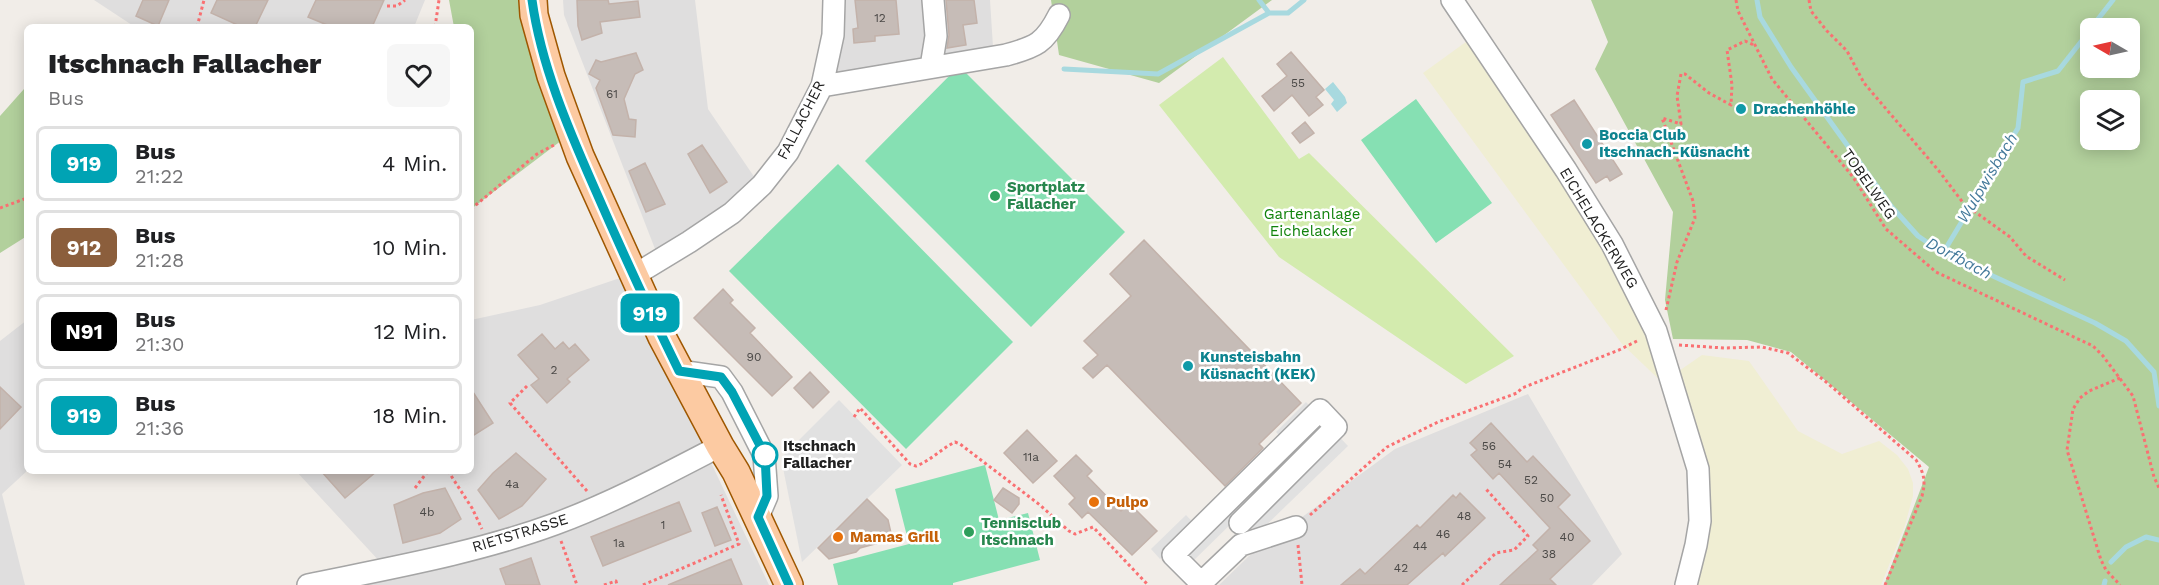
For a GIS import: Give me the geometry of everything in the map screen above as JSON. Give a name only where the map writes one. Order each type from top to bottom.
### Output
[{"type":"main road","points":[[532,0],[550,76],[580,156],[633,276],[679,371],[736,472],[789,585]]},
{"type":"street","name":"FALLACHER","points":[[633,276],[732,213],[762,185],[788,152],[822,86],[833,35],[834,0]]},
{"type":"street","points":[[931,67],[936,36],[933,0]]},
{"type":"street","name":"EICHELACKERWEG","points":[[1452,0],[1566,170],[1612,244],[1658,337],[1698,469],[1700,521],[1686,585]]},
{"type":"street","points":[[822,86],[1006,55],[1029,49],[1048,36],[1059,15]]},
{"type":"street","points":[[679,371],[721,377],[732,392],[765,455],[767,496],[758,517]]},
{"type":"street","points":[[1240,523],[1336,427],[1320,410],[1173,555],[1200,584],[1241,545],[1296,527]]},
{"type":"street","name":"RIETSTRASSE","points":[[308,585],[489,544],[555,524],[600,506],[720,446]]},
{"type":"street","points":[[1223,507],[1257,540]]},
{"type":"path","points":[[198,24],[204,0]]},
{"type":"path","points":[[387,6],[397,6],[405,0]]},
{"type":"path","points":[[435,24],[439,0]]},
{"type":"path","name":"TOBELWEG","points":[[1736,0],[1738,11],[1772,79],[1852,177],[1886,229],[1936,272],[2093,346],[2103,356],[2133,396],[2154,477],[2159,488]]},
{"type":"path","points":[[1809,0],[1811,11],[1847,51],[1864,83],[1964,204],[2010,237],[2026,256],[2065,280]]},
{"type":"path","points":[[1658,337],[1677,262],[1695,218],[1693,201],[1662,118],[1681,124],[1677,96],[1681,74],[1685,74],[1708,93],[1731,105],[1732,85],[1727,50],[1745,41],[1754,45]]},
{"type":"path","points":[[474,206],[537,154],[559,142]]},
{"type":"path","points":[[0,207],[24,199]]},
{"type":"path","points":[[1302,585],[1296,527],[1387,447],[1438,422],[1517,393],[1522,388],[1619,350],[1658,337],[1724,348],[1762,346],[1788,353],[1843,396],[1916,460],[1924,472],[1924,490],[1885,585]]},
{"type":"path","points":[[2120,378],[2080,398],[2073,409],[2067,450],[2101,560],[2106,570],[2120,585]]},
{"type":"path","points":[[527,386],[510,403],[600,506]]},
{"type":"path","points":[[854,417],[860,408],[910,464],[916,466],[923,464],[946,446],[955,442],[960,444],[1069,531],[1075,534],[1093,526],[1148,585]]},
{"type":"path","points":[[415,488],[426,474]]},
{"type":"path","points":[[450,474],[472,508],[489,544]]},
{"type":"path","points":[[1462,585],[1496,553],[1514,550],[1528,536],[1485,488]]},
{"type":"path","points":[[643,585],[739,544],[720,493]]},
{"type":"path","points":[[555,524],[577,585]]},
{"type":"path","points":[[604,585],[616,581],[617,585]]},
{"type":"shaded area","points":[[94,0],[425,0],[415,24],[130,24]]},
{"type":"shaded area","points":[[563,0],[695,0],[708,109],[757,181],[727,211],[657,254],[564,15]]},
{"type":"shaded area","points":[[840,0],[990,0],[993,47],[831,75]]},
{"type":"shaded area","points":[[1470,39],[1563,175],[1644,321],[1668,388],[1622,344],[1423,73]]},
{"type":"shaded area","points":[[623,277],[769,585],[358,585],[381,563],[299,474],[474,474],[474,319],[540,305]]},
{"type":"shaded area","points":[[24,322],[24,474],[2,494],[25,585],[0,585],[0,341]]},
{"type":"shaded area","points":[[1702,355],[1749,361],[1798,431],[1842,454],[1879,441],[1897,455],[1908,469],[1913,483],[1913,496],[1905,525],[1881,585],[1698,585],[1705,548],[1676,373]]},
{"type":"shaded area","points":[[1528,394],[1622,554],[1592,585],[1219,585],[1249,556],[1395,449]]},
{"type":"shaded area","points":[[839,400],[902,465],[802,562],[781,458]]},
{"type":"shaded area","points":[[1306,402],[1348,446],[1258,533],[1240,515],[1189,565],[1172,548],[1160,559],[1151,549],[1186,515],[1202,532],[1289,446],[1276,432]]},
{"type":"green space","points":[[449,0],[533,0],[570,134],[474,207],[474,24],[453,24]]},
{"type":"green space","points":[[1051,0],[1272,0],[1159,83],[1059,55]]},
{"type":"green space","points":[[1591,0],[2159,0],[2159,585],[1884,585],[1929,467],[1791,352],[1747,340],[1673,339],[1665,300],[1673,212],[1595,69],[1608,42]]},
{"type":"green space","name":"Gartenanlage Eichelacker","points":[[1223,57],[1299,159],[1309,153],[1514,356],[1466,384],[1279,257],[1159,105]]},
{"type":"green space","name":"Sportplatz Fallacher","points":[[959,66],[1125,232],[1031,327],[865,161]]},
{"type":"green space","points":[[24,89],[24,238],[0,253],[0,116]]},
{"type":"green space","points":[[1416,99],[1492,203],[1436,243],[1361,140]]},
{"type":"green space","points":[[838,164],[1013,342],[906,449],[729,271]]},
{"type":"green space","name":"Tennisclub Itschnach","points":[[985,465],[999,520],[1028,513],[1040,560],[953,583],[953,585],[838,585],[833,564],[909,544],[895,489]]},
{"type":"water","points":[[1333,82],[1347,103],[1337,112],[1331,104],[1334,100],[1325,89]]},
{"type":"building","points":[[143,0],[169,0],[159,24],[136,16]]},
{"type":"building","points":[[217,0],[268,0],[256,24],[235,24],[211,13]]},
{"type":"building","points":[[316,0],[384,0],[373,24],[325,24],[308,17]]},
{"type":"building","points":[[577,0],[608,0],[609,4],[638,1],[640,17],[600,22],[602,33],[582,40],[578,26]]},
{"type":"building","points":[[855,0],[896,0],[899,34],[875,36],[875,41],[854,43],[853,29],[858,28]]},
{"type":"building","points":[[946,0],[974,0],[977,23],[963,25],[966,45],[947,48],[949,35]]},
{"type":"building","points":[[1291,52],[1324,90],[1316,97],[1323,105],[1309,116],[1292,95],[1274,111],[1262,96],[1287,76],[1277,64]]},
{"type":"building","points":[[636,53],[643,70],[635,74],[624,99],[629,119],[636,120],[635,137],[613,135],[596,88],[600,80],[589,74],[596,60],[601,62]]},
{"type":"building","name":"Boccia Club Itschnach-Küsnacht","points":[[1574,100],[1622,174],[1610,181],[1607,176],[1596,183],[1551,115]]},
{"type":"building","points":[[1305,122],[1314,133],[1300,143],[1292,133]]},
{"type":"building","points":[[702,145],[727,182],[710,193],[688,154]]},
{"type":"building","points":[[645,163],[665,204],[646,212],[629,171]]},
{"type":"building","name":"Kunsteisbahn Küsnacht (KEK)","points":[[1144,240],[1301,403],[1259,444],[1263,448],[1225,486],[1107,365],[1093,378],[1083,368],[1098,355],[1084,341],[1131,296],[1110,274]]},
{"type":"building","points":[[723,289],[733,300],[730,303],[755,328],[750,333],[792,377],[772,396],[694,318]]},
{"type":"building","points":[[542,334],[555,349],[563,342],[569,349],[575,344],[589,360],[567,379],[570,382],[547,403],[531,385],[539,379],[518,355]]},
{"type":"building","points":[[810,372],[829,392],[813,408],[794,388]]},
{"type":"building","points":[[0,387],[21,407],[0,429]]},
{"type":"building","points":[[474,394],[493,423],[474,435]]},
{"type":"building","points":[[1491,423],[1527,462],[1533,456],[1570,495],[1558,507],[1590,541],[1550,579],[1556,585],[1500,585],[1538,550],[1533,545],[1550,528],[1499,473],[1493,479],[1471,455],[1477,450],[1470,443]]},
{"type":"building","points":[[1027,430],[1057,461],[1033,483],[1004,453]]},
{"type":"building","points":[[516,453],[546,479],[522,506],[499,519],[478,490]]},
{"type":"building","points":[[1076,455],[1092,471],[1087,476],[1121,511],[1129,503],[1157,531],[1132,555],[1088,512],[1082,518],[1069,504],[1075,498],[1054,476]]},
{"type":"building","points":[[324,474],[373,474],[345,498]]},
{"type":"building","points":[[445,488],[461,519],[440,533],[403,543],[394,505],[423,493]]},
{"type":"building","points":[[1003,488],[1019,498],[1019,504],[1012,513],[994,500]]},
{"type":"building","points":[[1460,493],[1485,518],[1445,556],[1443,553],[1407,585],[1341,585],[1360,569],[1365,574],[1417,525],[1420,528],[1453,495],[1456,498]]},
{"type":"building","points":[[867,499],[888,520],[891,533],[882,542],[829,559],[818,548]]},
{"type":"building","points":[[679,502],[691,531],[603,566],[591,537]]},
{"type":"building","points":[[717,507],[731,540],[715,546],[702,513]]},
{"type":"building","points":[[531,558],[540,585],[506,585],[500,569]]},
{"type":"building","points":[[731,559],[742,585],[668,585]]},
{"type":"waterway","points":[[1259,0],[1269,13]]},
{"type":"waterway","points":[[1064,69],[1158,74],[1269,13],[1288,13],[1304,0]]},
{"type":"waterway","name":"Dorfbach","points":[[1757,0],[1760,17],[1791,67],[1891,206],[1918,236],[1943,253],[2095,323],[2126,341],[2154,372],[2159,406]]},
{"type":"waterway","name":"Wulpwisbach","points":[[2099,18],[2113,0]]},
{"type":"waterway","name":"Wulpwisbach","points":[[1943,253],[2018,128],[2023,82],[2058,71],[2080,43]]},
{"type":"waterway","points":[[2111,562],[2126,547],[2146,537],[2159,540]]},
{"type":"waterway","points":[[2104,585],[2105,581]]},
{"type":"bus line","name":"919","points":[[532,0],[550,76],[572,136],[633,276],[679,371],[721,377],[732,392],[765,455],[767,496],[758,517],[789,585]]},
{"type":"place","name":"Drachenhöhle","points":[[1741,109]]},
{"type":"place","name":"Boccia Club Itschnach-Küsnacht","points":[[1587,144]]},
{"type":"place","name":"Sportplatz Fallacher","points":[[995,196]]},
{"type":"place","name":"Kunsteisbahn Küsnacht (KEK)","points":[[1188,366]]},
{"type":"place","name":"Itschnach Fallacher","points":[[765,455]]},
{"type":"place","name":"Pulpo","points":[[1094,502]]},
{"type":"place","name":"Tennisclub Itschnach","points":[[969,532]]},
{"type":"place","name":"Mamas Grill","points":[[838,537]]}]
